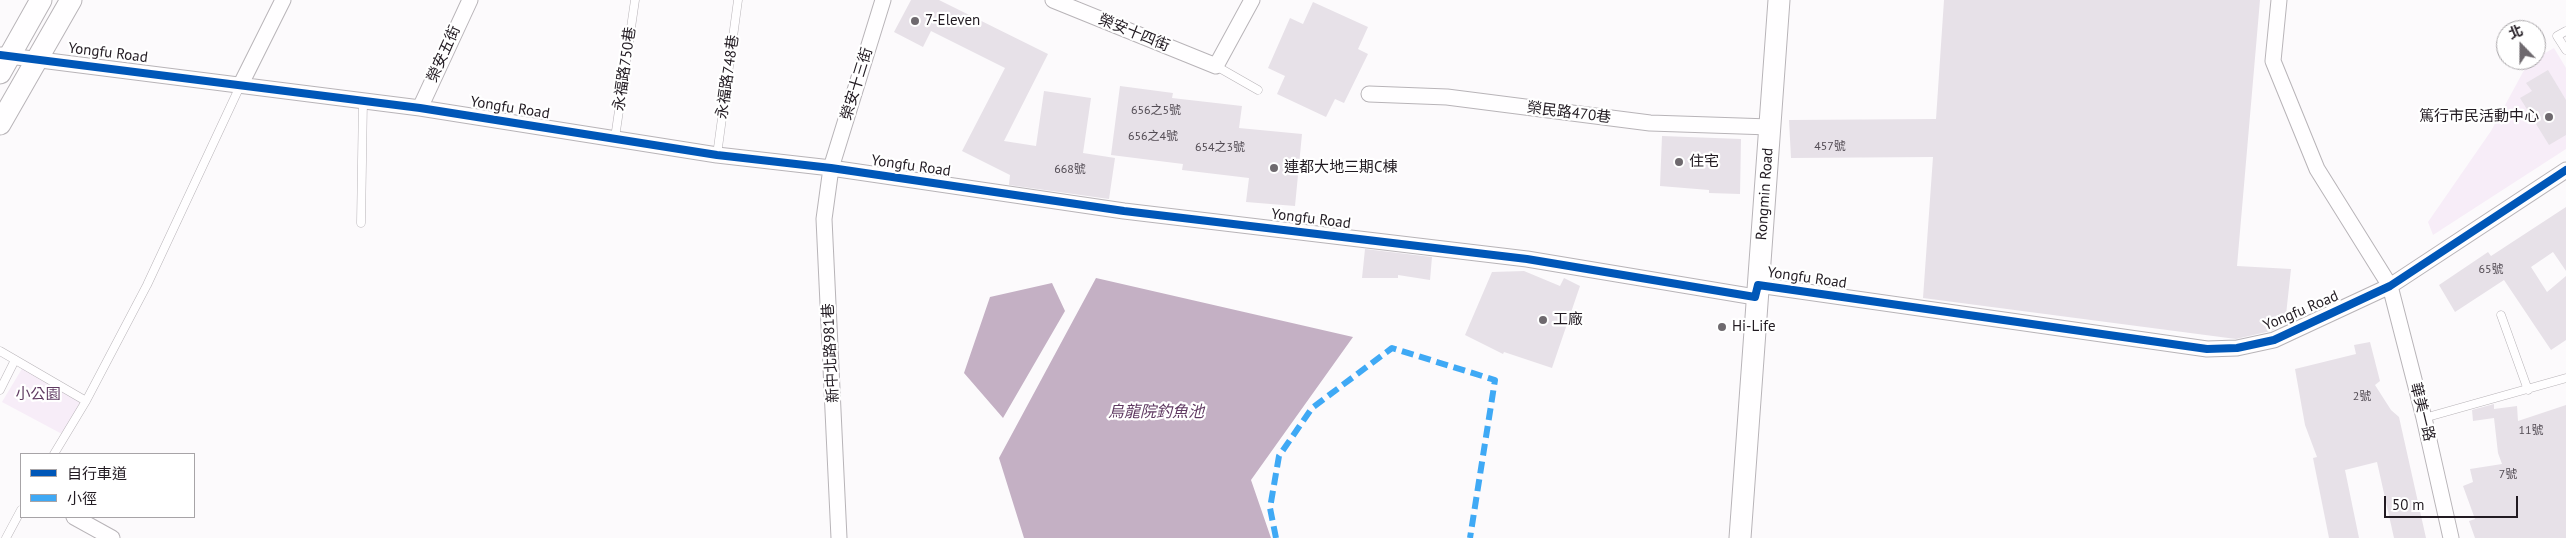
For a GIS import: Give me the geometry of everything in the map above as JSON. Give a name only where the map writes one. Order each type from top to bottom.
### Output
[{"type":"street","points":[[3,61],[41,0]]},
{"type":"street","points":[[0,124],[71,0]]},
{"type":"street","points":[[241,84],[283,0]]},
{"type":"street","name":"榮安五街","points":[[420,108],[470,0]]},
{"type":"street","name":"榮安十三街","points":[[830,168],[883,0]]},
{"type":"street","name":"榮安十四街","points":[[1053,0],[1216,66]]},
{"type":"street","points":[[1216,66],[1252,0]]},
{"type":"street","name":"Rongmin Road","points":[[1740,538],[1779,0]]},
{"type":"street","name":"華美一路","points":[[2279,0],[2273,61],[2317,169],[2390,286],[2424,418],[2451,538]]},
{"type":"street","name":"Yongfu Road","points":[[3,61],[38,58],[241,84],[420,108],[717,154],[830,168],[1124,211],[1527,259],[1755,297],[1758,285],[2207,348],[2237,348],[2274,340],[2390,286],[2566,170]]},
{"type":"street","name":"榮民路470巷","points":[[1369,94],[1447,97],[1650,123],[1770,127]]},
{"type":"street","name":"新中北路981巷","points":[[830,168],[824,219],[839,538]]},
{"type":"street","points":[[76,518],[112,538]]},
{"type":"lane","name":"永福路750巷","points":[[615,138],[635,0]]},
{"type":"lane","name":"永福路748巷","points":[[717,154],[738,0]]},
{"type":"lane","points":[[2566,31],[2557,36],[2566,50]]},
{"type":"lane","points":[[1216,66],[1258,90]]},
{"type":"lane","points":[[55,453],[86,401],[147,285],[241,84]]},
{"type":"lane","points":[[361,223],[363,100]]},
{"type":"lane","points":[[2501,315],[2528,390]]},
{"type":"lane","points":[[0,352],[86,401]]},
{"type":"lane","points":[[0,390],[15,360]]},
{"type":"lane","points":[[2424,418],[2566,378]]},
{"type":"lane","points":[[6,538],[20,512]]},
{"type":"green space","points":[[2554,48],[2566,68],[2566,149],[2433,235],[2428,222],[2491,131],[2524,70],[2546,70],[2546,52]]},
{"type":"green space","name":"小公園","points":[[26,362],[84,396],[62,434],[2,402]]},
{"type":"water","name":"烏龍院釣魚池","points":[[1096,278],[1353,337],[1251,480],[1271,538],[1024,538],[999,458]]},
{"type":"water","points":[[1052,283],[1065,311],[1003,418],[964,373],[990,297]]},
{"type":"building","points":[[911,0],[939,0],[1048,54],[1004,141],[1036,146],[1044,91],[1091,98],[1083,153],[1115,158],[1109,199],[1009,185],[1010,175],[962,151],[1005,68],[931,31],[923,47],[894,32]]},
{"type":"building","points":[[1944,0],[2260,0],[2237,266],[2291,269],[2285,324],[2271,331],[2236,339],[1923,298],[1933,157],[1791,158],[1789,120],[1936,119]]},
{"type":"building","points":[[1313,2],[1368,27],[1358,49],[1368,54],[1344,103],[1335,99],[1326,117],[1277,94],[1285,76],[1268,68],[1290,18],[1303,24]]},
{"type":"building","name":"篤行市民活動中心","points":[[2548,70],[2566,100],[2566,135],[2549,145],[2520,98],[2532,91],[2526,83]]},
{"type":"building","points":[[1120,86],[1173,93],[1172,98],[1242,106],[1239,128],[1302,134],[1295,206],[1246,202],[1249,178],[1182,170],[1183,164],[1111,155]]},
{"type":"building","points":[[1662,136],[1741,139],[1740,194],[1709,193],[1709,190],[1660,186]]},
{"type":"building","points":[[2566,207],[2566,271],[2553,252],[2531,267],[2547,292],[2566,276],[2566,340],[2551,350],[2504,280],[2455,312],[2439,285],[2488,252],[2491,256]]},
{"type":"building","points":[[1365,249],[1432,257],[1430,280],[1398,275],[1398,278],[1362,278]]},
{"type":"building","points":[[1524,271],[1560,286],[1564,278],[1580,286],[1552,368],[1504,352],[1503,354],[1465,335],[1492,272]]},
{"type":"building","points":[[2370,342],[2380,381],[2375,385],[2391,410],[2399,417],[2426,538],[2394,538],[2377,462],[2345,470],[2359,538],[2329,538],[2313,458],[2317,457],[2305,425],[2295,369],[2356,354],[2354,345]]},
{"type":"building","points":[[2494,404],[2494,409],[2517,406],[2518,421],[2566,405],[2566,538],[2475,538],[2469,521],[2475,519],[2463,486],[2473,482],[2470,469],[2502,464],[2498,453],[2494,418],[2473,421],[2472,410]]},
{"type":"marked path","points":[[1276,538],[1270,508],[1279,456],[1312,408],[1392,348],[1495,380],[1470,538]]},
{"type":"cycle path","points":[[0,55],[420,108],[717,155],[831,168],[1124,211],[1527,259],[1755,297],[1758,285],[2207,349],[2237,348],[2274,340],[2390,286],[2566,170]]},
{"type":"place","name":"7-Eleven","points":[[915,21]]},
{"type":"place","name":"篤行市民活動中心","points":[[2549,117]]},
{"type":"place","name":"住宅","points":[[1679,162]]},
{"type":"place","name":"連都大地三期C棟","points":[[1274,168]]},
{"type":"place","name":"工廠","points":[[1543,320]]},
{"type":"place","name":"Hi-Life","points":[[1722,327]]}]
